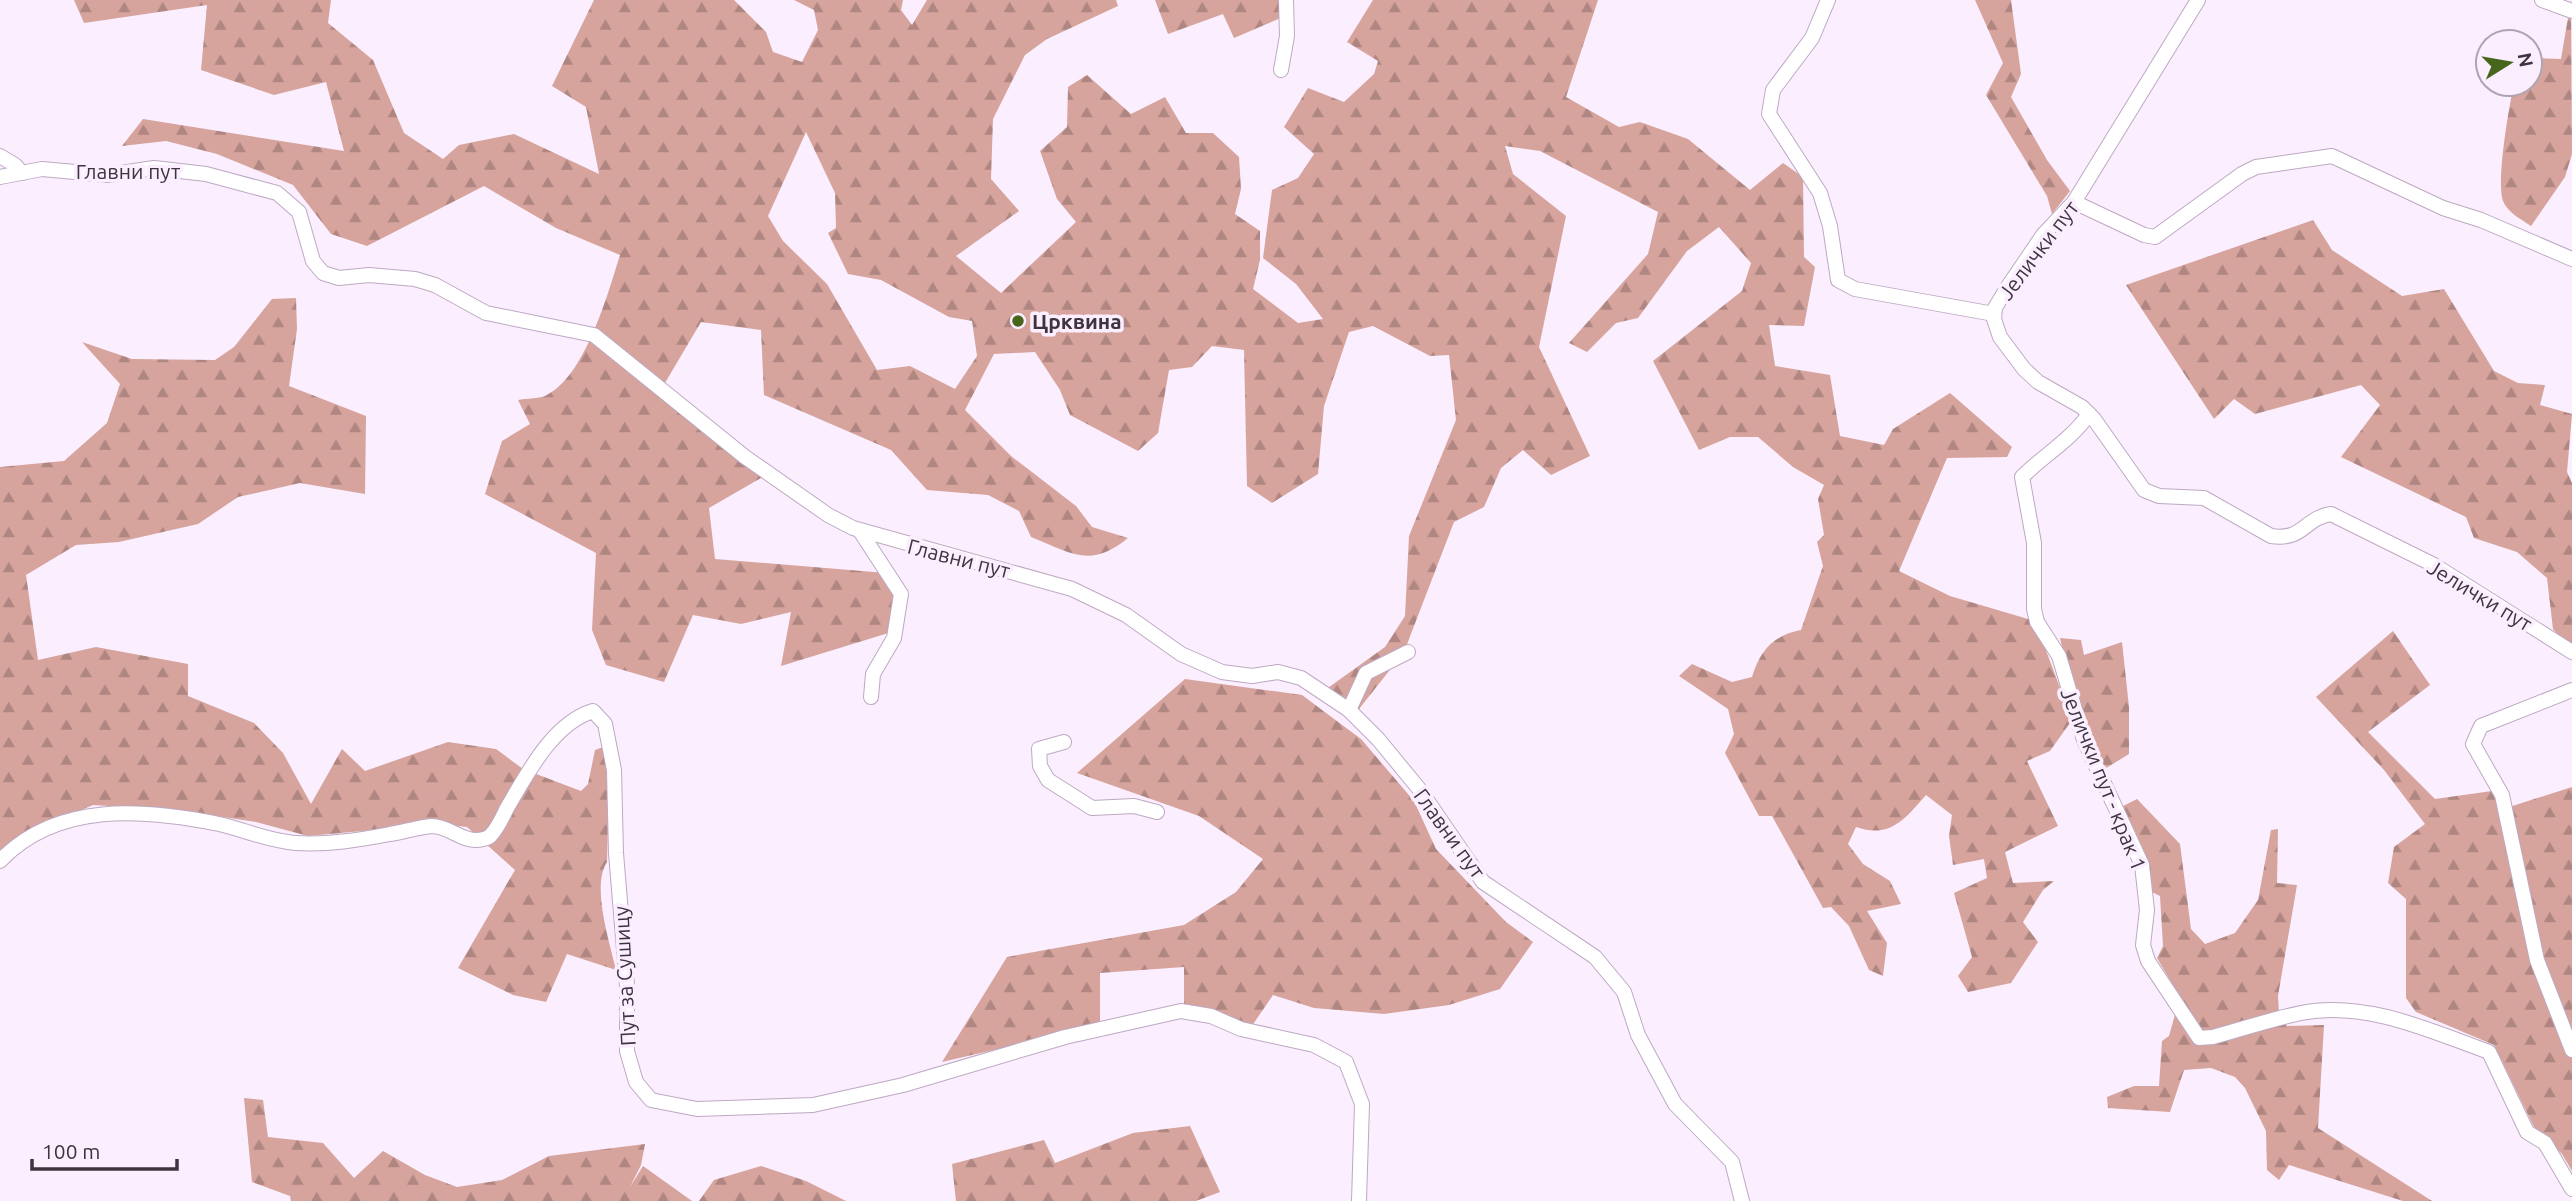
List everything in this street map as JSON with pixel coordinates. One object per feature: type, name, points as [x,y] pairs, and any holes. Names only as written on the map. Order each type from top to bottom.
[{"type":"street","points":[[1281,70],[1287,36],[1286,0]]},
{"type":"street","points":[[1828,0],[1812,38],[1773,90],[1769,114],[1820,193],[1830,226],[1838,280],[1855,289],[1994,314]]},
{"type":"street","name":"Јелички пут","points":[[2199,0],[2074,202],[2043,235],[2007,288],[1994,314],[2000,337],[2024,369],[2089,414],[2144,490],[2159,496],[2204,498],[2271,536],[2290,538],[2301,533],[2319,516],[2331,514],[2434,565],[2572,652]]},
{"type":"street","points":[[2542,0],[2572,11]]},
{"type":"street","name":"Главни пут","points":[[0,156],[15,165],[12,175],[42,169],[108,175],[154,169],[172,170],[230,179],[277,193],[299,212],[313,261],[323,273],[339,278],[369,275],[415,279],[435,285],[486,313],[594,335],[753,463],[828,515],[860,531],[1060,585],[1126,615],[1198,663],[1238,676],[1289,673],[1349,710],[1378,739],[1420,790],[1483,881],[1595,957],[1616,979],[1656,1071],[1688,1120],[1732,1162],[1742,1201]]},
{"type":"street","points":[[2074,202],[2144,235],[2155,237],[2242,174],[2256,167],[2332,156],[2443,208],[2481,220],[2572,259]]},
{"type":"street","name":"Јелички пут - крак 1","points":[[2089,414],[2078,430],[2044,454],[2022,477],[2034,543],[2034,609],[2037,622],[2059,656],[2084,740],[2142,865],[2147,910],[2143,945],[2148,961],[2199,1038],[2213,1037],[2304,1012],[2354,1012],[2398,1020],[2489,1052],[2526,1132],[2545,1143],[2572,1189]]},
{"type":"street","points":[[860,531],[901,594],[894,638],[873,674],[871,697]]},
{"type":"street","points":[[1349,710],[1366,673],[1408,652]]},
{"type":"street","points":[[2572,690],[2481,726],[2473,744],[2502,795],[2537,960],[2572,1051]]},
{"type":"street","name":"Пут за Сушицу","points":[[0,861],[43,828],[80,817],[110,813],[140,813],[217,824],[277,841],[296,843],[355,841],[432,826],[478,841],[491,836],[530,769],[557,735],[578,715],[593,711],[605,724],[614,769],[616,853],[628,986],[627,1051],[636,1082],[651,1100],[697,1109],[813,1105],[903,1085],[1065,1037],[1181,1011],[1212,1016],[1241,1028],[1314,1045],[1346,1062],[1362,1104],[1359,1201]]},
{"type":"street","points":[[1064,742],[1039,749],[1040,765],[1048,780],[1092,808],[1134,806],[1157,812]]},
{"type":"green space","points":[[74,0],[331,0],[328,23],[373,60],[404,133],[443,159],[459,145],[514,134],[599,174],[586,107],[552,86],[594,0],[734,0],[766,32],[773,52],[802,62],[818,30],[814,10],[794,0],[903,0],[901,10],[912,25],[927,0],[1116,0],[1118,6],[1047,39],[1025,55],[993,119],[991,179],[1019,211],[956,256],[1001,293],[1076,222],[1057,199],[1040,151],[1067,127],[1068,87],[1087,75],[1131,114],[1165,97],[1186,133],[1213,133],[1239,157],[1241,189],[1235,214],[1260,231],[1260,260],[1253,289],[1298,323],[1323,319],[1296,284],[1263,258],[1272,190],[1298,178],[1314,154],[1284,127],[1308,88],[1344,102],[1374,74],[1378,61],[1347,42],[1373,0],[1598,0],[1566,97],[1619,127],[1640,122],[1688,139],[1750,190],[1783,163],[1803,177],[1804,257],[1815,267],[1804,326],[1769,325],[1775,366],[1830,375],[1840,436],[1884,445],[1893,429],[1950,393],[2012,447],[2007,457],[1947,458],[1899,571],[1950,596],[2035,621],[2072,720],[2050,751],[2027,761],[2058,826],[2005,852],[2013,883],[2054,881],[2043,890],[2023,922],[2038,942],[2011,983],[1968,992],[1958,976],[1972,957],[1954,893],[1987,878],[1984,859],[1953,865],[1949,836],[1952,815],[1926,795],[1904,819],[1888,828],[1868,830],[1856,827],[1848,844],[1863,864],[1890,881],[1901,904],[1867,911],[1887,943],[1883,976],[1869,970],[1849,926],[1831,907],[1823,908],[1772,816],[1759,816],[1725,753],[1734,734],[1728,709],[1679,676],[1692,664],[1732,682],[1752,677],[1759,659],[1769,645],[1791,632],[1801,630],[1823,566],[1817,542],[1824,535],[1818,499],[1824,485],[1793,467],[1758,437],[1730,437],[1699,450],[1653,361],[1742,291],[1751,263],[1719,227],[1687,251],[1638,318],[1616,323],[1587,352],[1569,343],[1648,254],[1658,212],[1540,151],[1505,146],[1513,174],[1566,216],[1539,347],[1590,456],[1551,475],[1523,450],[1501,468],[1484,507],[1454,522],[1404,652],[1359,709],[1325,690],[1385,647],[1405,616],[1409,536],[1456,420],[1449,355],[1430,356],[1373,326],[1349,332],[1324,406],[1318,474],[1272,503],[1247,486],[1244,350],[1212,346],[1192,367],[1169,370],[1158,433],[1138,451],[1070,415],[1060,390],[1035,352],[994,354],[965,410],[1011,456],[1076,506],[1092,527],[1128,538],[1115,548],[1091,556],[1069,553],[1031,537],[1019,511],[988,495],[927,490],[891,450],[764,395],[761,330],[701,322],[662,388],[768,474],[709,508],[715,559],[886,573],[901,594],[895,631],[781,666],[791,612],[741,624],[693,615],[664,682],[606,665],[592,630],[596,553],[485,494],[502,441],[530,424],[518,400],[545,396],[572,372],[593,333],[620,255],[556,228],[484,186],[367,246],[331,234],[293,185],[217,154],[166,141],[122,146],[143,119],[344,151],[326,82],[274,95],[201,70],[207,5],[84,23]],"holes":[[[806,132],[835,193],[836,228],[828,233],[848,274],[881,280],[949,317],[972,321],[977,356],[955,389],[910,366],[877,370],[827,284],[783,241],[768,216]]]},
{"type":"green space","points":[[1155,0],[1281,0],[1283,17],[1234,38],[1223,14],[1168,34]]},
{"type":"green space","points":[[1975,0],[2011,0],[2021,74],[2011,97],[2047,160],[2070,191],[2052,214],[2047,196],[1986,95],[2003,63]]},
{"type":"green space","points":[[2571,0],[2572,154],[2565,177],[2531,226],[2505,205],[2501,191],[2509,109],[2511,98],[2544,98],[2544,58],[2561,59]]},
{"type":"green space","points":[[2313,220],[2332,250],[2402,296],[2444,289],[2494,371],[2518,383],[2545,385],[2540,405],[2572,414],[2567,472],[2572,483],[2572,650],[2553,629],[2547,578],[2517,552],[2474,538],[2466,517],[2341,457],[2380,405],[2361,385],[2255,414],[2234,399],[2214,419],[2126,285]]},
{"type":"green space","points":[[296,298],[297,329],[289,386],[366,416],[365,494],[300,483],[238,497],[198,524],[119,542],[76,545],[26,575],[38,660],[96,647],[188,664],[188,696],[254,723],[283,753],[311,804],[342,749],[365,771],[448,742],[496,749],[523,769],[581,791],[588,784],[595,750],[603,747],[609,783],[607,862],[603,872],[601,900],[616,970],[567,954],[546,1002],[513,995],[458,968],[515,870],[467,827],[439,824],[308,836],[256,822],[177,810],[93,805],[18,837],[0,851],[0,467],[64,461],[107,423],[120,384],[82,342],[132,359],[215,360],[234,347],[272,299]]},
{"type":"green space","points":[[2393,631],[2430,685],[2368,732],[2435,799],[2492,791],[2503,809],[2572,787],[2572,1171],[2562,1154],[2534,1127],[2494,1045],[2416,1012],[2406,998],[2406,899],[2388,883],[2394,847],[2425,824],[2384,770],[2316,697]]},
{"type":"green space","points":[[2060,638],[2081,640],[2084,655],[2122,642],[2129,707],[2129,754],[2103,770],[2070,682]]},
{"type":"green space","points":[[1185,679],[1302,695],[1361,739],[1414,801],[1436,849],[1506,922],[1533,942],[1500,989],[1449,1005],[1384,1014],[1314,1008],[1273,995],[1247,1033],[1184,1009],[1184,967],[1100,973],[1100,1025],[942,1062],[1007,957],[1184,925],[1236,892],[1263,859],[1199,816],[1077,773]]},
{"type":"green space","points":[[2137,799],[2180,844],[2191,929],[2205,944],[2235,933],[2258,900],[2271,830],[2278,829],[2277,883],[2297,885],[2278,996],[2279,1014],[2287,1026],[2324,1025],[2318,1128],[2432,1201],[2403,1201],[2289,1165],[2279,1180],[2267,1170],[2266,1131],[2245,1088],[2235,1077],[2211,1068],[2184,1070],[2170,1112],[2108,1108],[2107,1097],[2134,1086],[2159,1086],[2162,1041],[2169,1036],[2180,997],[2157,958],[2163,946],[2160,896],[2152,892],[2143,849],[2123,806]]},
{"type":"green space","points":[[244,1098],[263,1100],[268,1137],[323,1143],[354,1178],[383,1151],[425,1175],[457,1187],[502,1180],[549,1156],[645,1144],[641,1165],[630,1187],[643,1166],[692,1201],[291,1201],[290,1196],[252,1182]]},
{"type":"green space","points":[[1190,1126],[1220,1192],[1196,1201],[956,1201],[952,1164],[1044,1140],[1055,1163],[1133,1133]]},
{"type":"green space","points":[[761,1166],[806,1181],[846,1201],[699,1201],[714,1180]]},
{"type":"place","name":"Црквина","points":[[1018,321]]}]
